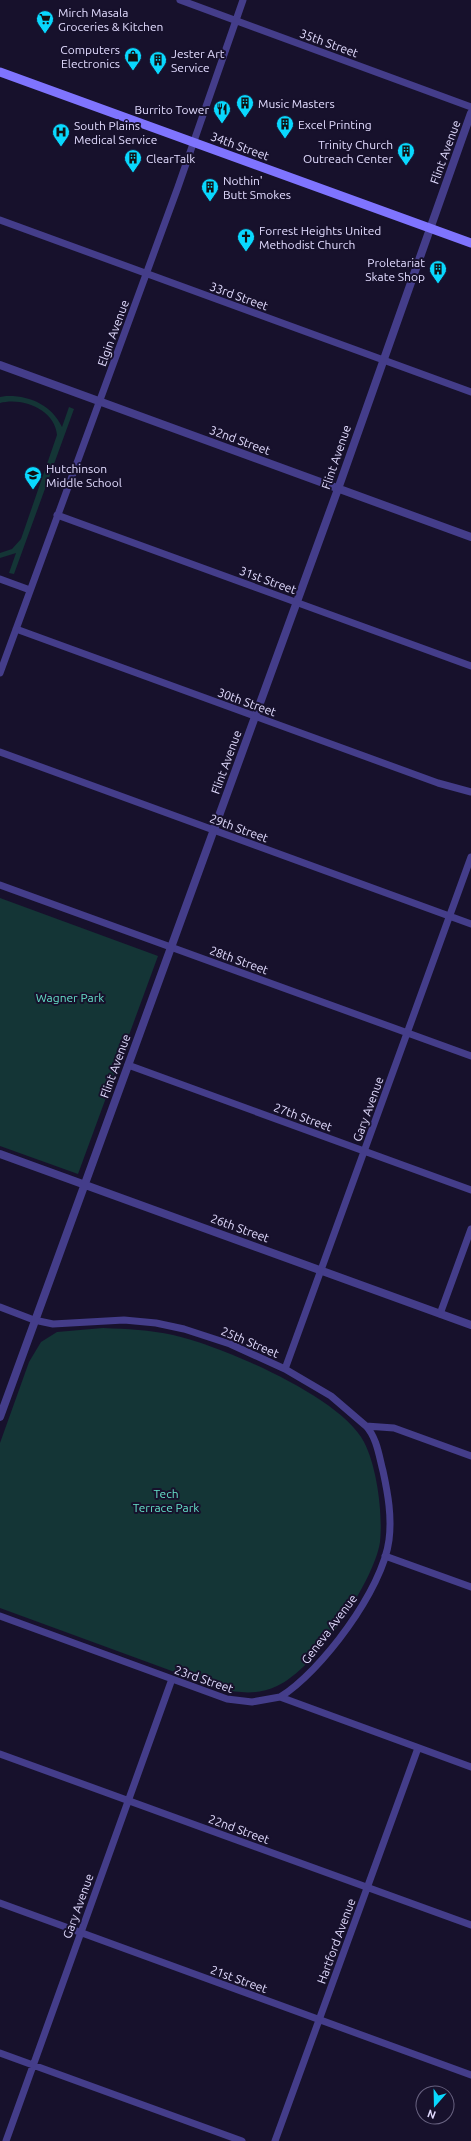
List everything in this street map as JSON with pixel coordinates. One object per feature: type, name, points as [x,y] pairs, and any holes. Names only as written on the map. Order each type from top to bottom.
[{"type":"main road","name":"34th Street","points":[[0,72],[471,243]]},
{"type":"street","name":"35th Street","points":[[180,0],[471,107]]},
{"type":"street","name":"Elgin Avenue","points":[[0,673],[194,142],[243,0]]},
{"type":"street","name":"Flint Avenue","points":[[0,1417],[34,1320],[338,488],[382,360],[471,113]]},
{"type":"street","name":"33rd Street","points":[[0,220],[471,392]]},
{"type":"street","name":"32nd Street","points":[[0,365],[471,537]]},
{"type":"street","name":"31st Street","points":[[57,515],[471,666]]},
{"type":"street","points":[[0,579],[30,590]]},
{"type":"street","name":"30th Street","points":[[16,629],[438,783],[471,792]]},
{"type":"street","name":"29th Street","points":[[0,752],[471,924]]},
{"type":"street","name":"Gary Avenue","points":[[285,1369],[471,857]]},
{"type":"street","name":"28th Street","points":[[0,885],[471,1056]]},
{"type":"street","name":"27th Street","points":[[128,1065],[471,1190]]},
{"type":"street","name":"26th Street","points":[[0,1154],[471,1325]]},
{"type":"street","points":[[440,1314],[471,1229]]},
{"type":"street","name":"25th Street","points":[[0,1308],[34,1320],[53,1324],[124,1320],[156,1323],[184,1328],[230,1344],[285,1369],[331,1396],[366,1426]]},
{"type":"street","points":[[366,1426],[394,1428],[471,1456]]},
{"type":"street","name":"Geneva Avenue","points":[[280,1697],[300,1683],[346,1629],[372,1588],[385,1556],[390,1526],[388,1494],[378,1448],[373,1435],[366,1426]]},
{"type":"street","points":[[385,1556],[471,1587]]},
{"type":"street","name":"23rd Street","points":[[0,1616],[172,1680],[238,1701],[252,1702],[280,1697]]},
{"type":"street","name":"Gary Avenue","points":[[6,2141],[172,1680]]},
{"type":"street","points":[[280,1697],[471,1767]]},
{"type":"street","name":"Hartford Avenue","points":[[275,2141],[418,1748]]},
{"type":"street","name":"22nd Street","points":[[0,1754],[471,1925]]},
{"type":"street","name":"21st Street","points":[[0,1903],[471,2075]]},
{"type":"street","points":[[0,2053],[242,2141]]},
{"type":"green space","points":[[0,397],[23,397],[39,403],[46,407],[58,419],[62,427],[69,407],[74,409],[14,574],[9,573],[16,553],[0,558],[0,553],[12,549],[21,539],[57,435],[55,426],[44,412],[36,407],[18,402],[0,403]]},
{"type":"green space","name":"Wagner Park","points":[[0,898],[158,956],[78,1174],[0,1146]]},
{"type":"green space","name":"Tech Terrace Park","points":[[103,1328],[130,1329],[173,1335],[220,1350],[249,1362],[306,1391],[331,1408],[351,1425],[364,1442],[369,1452],[376,1477],[381,1518],[380,1542],[375,1559],[367,1579],[355,1601],[324,1644],[292,1677],[277,1686],[256,1692],[221,1689],[0,1608],[0,1443],[29,1362],[41,1342],[57,1332]]},
{"type":"place","name":"Mirch Masala Groceries & Kitchen","points":[[45,34]]},
{"type":"place","name":"Computers Electronics","points":[[133,71]]},
{"type":"place","name":"Jester Art Service","points":[[158,75]]},
{"type":"place","name":"Music Masters","points":[[245,118]]},
{"type":"place","name":"Burrito Tower","points":[[222,124]]},
{"type":"place","name":"Excel Printing","points":[[285,139]]},
{"type":"place","name":"South Plains Medical Service","points":[[61,147]]},
{"type":"place","name":"Trinity Church Outreach Center","points":[[406,166]]},
{"type":"place","name":"ClearTalk","points":[[133,173]]},
{"type":"place","name":"Nothin' Butt Smokes","points":[[210,202]]},
{"type":"place","name":"Forrest Heights United Methodist Church","points":[[246,252]]},
{"type":"place","name":"Proletariat Skate Shop","points":[[438,284]]},
{"type":"place","name":"Hutchinson Middle School","points":[[33,490]]}]
